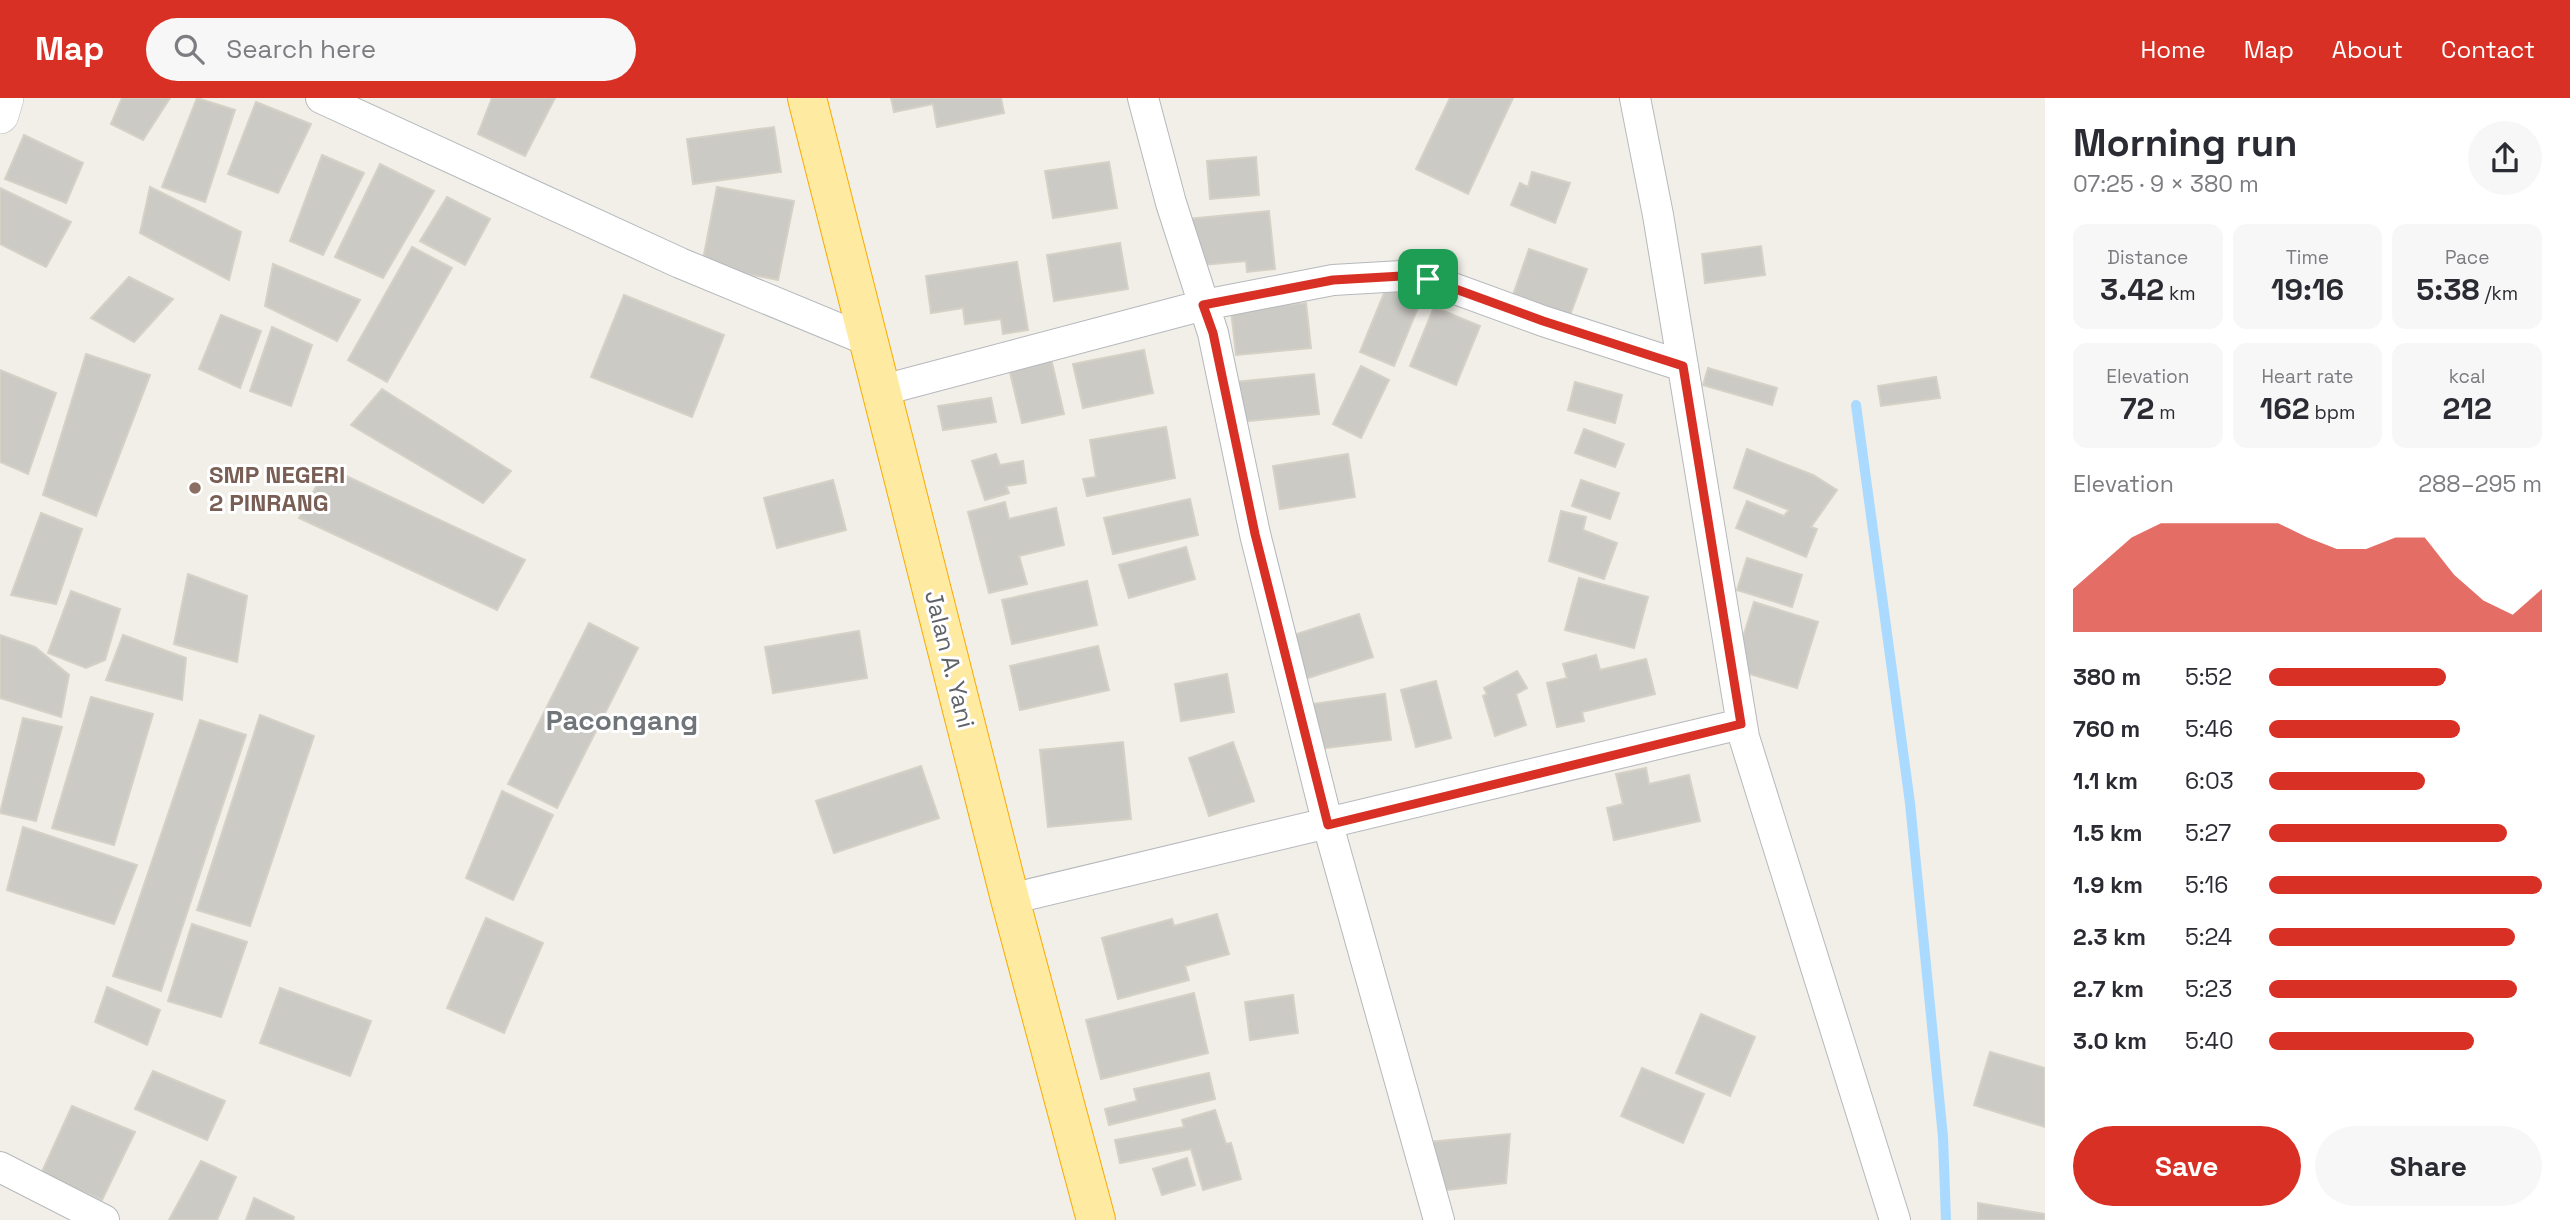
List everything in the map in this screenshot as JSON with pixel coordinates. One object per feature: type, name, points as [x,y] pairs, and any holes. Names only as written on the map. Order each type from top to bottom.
[{"type":"highway","name":"Jalan A. Yani","points":[[807,98],[1010,899],[1096,1220]]},
{"type":"street","points":[[0,115],[5,98]]},
{"type":"street","points":[[321,98],[680,263],[869,341]]},
{"type":"street","points":[[1143,98],[1171,203],[1213,333],[1255,534],[1328,825],[1439,1220]]},
{"type":"street","points":[[1635,98],[1748,757],[1877,1153],[1895,1220]]},
{"type":"street","points":[[883,390],[1203,305],[1333,280],[1420,276],[1543,321],[1683,366]]},
{"type":"street","points":[[1010,899],[1741,724]]},
{"type":"street","points":[[0,1167],[104,1220]]},
{"type":"building","points":[[122,98],[170,98],[143,140],[111,124]]},
{"type":"building","points":[[197,98],[235,110],[205,202],[162,187]]},
{"type":"building","points":[[492,98],[555,98],[525,156],[478,134]]},
{"type":"building","points":[[891,98],[1001,98],[1004,113],[937,127],[933,104],[894,112]]},
{"type":"building","points":[[1450,98],[1513,98],[1468,194],[1416,169]]},
{"type":"building","points":[[256,102],[311,124],[278,193],[228,174]]},
{"type":"building","points":[[774,127],[781,172],[693,184],[687,139]]},
{"type":"building","points":[[24,135],[83,163],[66,203],[5,179]]},
{"type":"building","points":[[322,155],[364,173],[323,255],[290,241]]},
{"type":"building","points":[[1256,157],[1259,195],[1210,199],[1207,161]]},
{"type":"building","points":[[1109,162],[1117,208],[1053,218],[1045,171]]},
{"type":"building","points":[[380,164],[434,191],[383,278],[335,257]]},
{"type":"building","points":[[1532,172],[1570,183],[1555,223],[1511,205],[1520,183],[1528,187]]},
{"type":"building","points":[[150,187],[241,232],[229,280],[140,233]]},
{"type":"building","points":[[717,187],[794,201],[778,280],[702,265]]},
{"type":"building","points":[[0,188],[71,222],[46,267],[0,244]]},
{"type":"building","points":[[447,197],[490,219],[465,265],[420,241]]},
{"type":"building","points":[[1269,211],[1275,269],[1247,272],[1246,261],[1192,266],[1188,219]]},
{"type":"building","points":[[1120,243],[1128,289],[1054,301],[1047,255]]},
{"type":"building","points":[[1761,246],[1765,275],[1705,283],[1702,254]]},
{"type":"building","points":[[412,247],[452,268],[387,382],[348,360]]},
{"type":"building","points":[[1529,249],[1587,269],[1569,318],[1512,298]]},
{"type":"building","points":[[1017,262],[1028,330],[1003,334],[1001,319],[965,324],[963,308],[931,313],[926,276]]},
{"type":"building","points":[[273,264],[360,300],[337,341],[265,306]]},
{"type":"building","points":[[129,277],[173,299],[134,342],[91,318]]},
{"type":"building","points":[[1387,286],[1421,300],[1394,366],[1360,352]]},
{"type":"building","points":[[624,295],[724,335],[692,417],[591,377]]},
{"type":"building","points":[[1306,303],[1311,348],[1236,355],[1231,310]]},
{"type":"building","points":[[1434,307],[1480,326],[1456,385],[1410,366]]},
{"type":"building","points":[[221,315],[261,331],[240,388],[199,369]]},
{"type":"building","points":[[272,327],[312,345],[291,406],[250,391]]},
{"type":"building","points":[[1144,350],[1153,393],[1083,408],[1073,364]]},
{"type":"building","points":[[86,354],[150,375],[96,516],[43,495]]},
{"type":"building","points":[[1050,354],[1064,414],[1022,423],[1008,364]]},
{"type":"building","points":[[1361,366],[1389,380],[1361,438],[1333,424]]},
{"type":"building","points":[[1708,368],[1777,388],[1772,405],[1703,385]]},
{"type":"building","points":[[0,370],[56,393],[28,474],[0,462]]},
{"type":"building","points":[[1314,374],[1319,414],[1240,422],[1236,382]]},
{"type":"building","points":[[1936,377],[1940,398],[1881,406],[1878,386]]},
{"type":"building","points":[[1575,382],[1622,395],[1615,423],[1568,410]]},
{"type":"building","points":[[382,389],[511,471],[483,503],[351,425]]},
{"type":"building","points":[[991,398],[996,422],[943,430],[938,406]]},
{"type":"building","points":[[1166,427],[1175,478],[1087,496],[1083,479],[1096,477],[1090,440]]},
{"type":"building","points":[[1584,429],[1624,444],[1615,467],[1575,453]]},
{"type":"building","points":[[1747,449],[1813,475],[1837,490],[1811,527],[1817,529],[1806,557],[1736,528],[1747,501],[1784,516],[1789,510],[1734,488]]},
{"type":"building","points":[[996,454],[1000,465],[1023,461],[1026,483],[1006,486],[1009,493],[985,500],[972,461]]},
{"type":"building","points":[[1348,454],[1355,497],[1280,509],[1273,466]]},
{"type":"building","points":[[327,467],[525,560],[497,610],[299,518]]},
{"type":"building","points":[[833,480],[846,530],[777,548],[764,498]]},
{"type":"building","points":[[1581,480],[1619,493],[1610,519],[1572,506]]},
{"type":"building","points":[[1190,499],[1198,535],[1113,554],[1104,518]]},
{"type":"building","points":[[1005,502],[1009,519],[1056,508],[1064,545],[1019,556],[1027,584],[989,593],[968,512]]},
{"type":"building","points":[[1561,511],[1586,517],[1583,530],[1617,543],[1604,579],[1549,561]]},
{"type":"building","points":[[41,513],[82,529],[56,604],[11,595]]},
{"type":"building","points":[[1186,547],[1195,579],[1129,598],[1119,565]]},
{"type":"building","points":[[1747,558],[1802,575],[1792,607],[1737,590]]},
{"type":"building","points":[[188,574],[247,596],[237,662],[174,644]]},
{"type":"building","points":[[1579,578],[1648,597],[1634,648],[1565,630]]},
{"type":"building","points":[[1087,581],[1097,625],[1012,644],[1002,600]]},
{"type":"building","points":[[71,591],[120,609],[105,660],[86,668],[48,653]]},
{"type":"building","points":[[1754,602],[1818,622],[1797,688],[1733,669]]},
{"type":"building","points":[[1359,614],[1373,657],[1302,680],[1288,637]]},
{"type":"building","points":[[589,623],[638,648],[557,808],[508,784]]},
{"type":"building","points":[[859,631],[867,678],[773,693],[765,647]]},
{"type":"building","points":[[0,635],[35,647],[69,675],[61,717],[0,698]]},
{"type":"building","points":[[123,635],[186,658],[182,700],[106,680]]},
{"type":"building","points":[[1098,646],[1109,690],[1020,710],[1010,666]]},
{"type":"building","points":[[1596,655],[1600,670],[1646,659],[1655,694],[1582,712],[1584,721],[1557,727],[1547,683],[1567,678],[1563,664]]},
{"type":"building","points":[[1517,671],[1527,688],[1516,694],[1526,725],[1495,736],[1483,696],[1487,694],[1484,688]]},
{"type":"building","points":[[1227,674],[1234,712],[1181,721],[1175,684]]},
{"type":"building","points":[[1436,681],[1451,738],[1416,747],[1401,690]]},
{"type":"building","points":[[1385,694],[1391,740],[1311,750],[1305,705]]},
{"type":"building","points":[[91,697],[153,714],[114,845],[52,828]]},
{"type":"building","points":[[260,715],[314,736],[250,926],[197,910]]},
{"type":"building","points":[[23,718],[62,727],[36,821],[0,813]]},
{"type":"building","points":[[200,720],[246,735],[161,991],[113,976]]},
{"type":"building","points":[[1123,742],[1131,819],[1048,827],[1040,750]]},
{"type":"building","points":[[1233,742],[1254,801],[1209,816],[1189,758]]},
{"type":"building","points":[[921,766],[939,818],[834,853],[816,801]]},
{"type":"building","points":[[1646,768],[1649,784],[1689,775],[1700,821],[1614,840],[1607,808],[1623,804],[1616,774]]},
{"type":"building","points":[[502,791],[553,815],[513,900],[466,878]]},
{"type":"building","points":[[23,827],[137,865],[114,924],[7,890]]},
{"type":"building","points":[[1217,914],[1229,954],[1185,966],[1189,980],[1118,999],[1102,938],[1172,919],[1174,926]]},
{"type":"building","points":[[486,918],[543,943],[504,1033],[447,1008]]},
{"type":"building","points":[[192,924],[247,942],[221,1017],[168,1001]]},
{"type":"building","points":[[107,987],[160,1010],[147,1045],[95,1022]]},
{"type":"building","points":[[280,988],[371,1021],[350,1076],[260,1043]]},
{"type":"building","points":[[1194,993],[1208,1053],[1101,1079],[1086,1020]]},
{"type":"building","points":[[1293,995],[1298,1033],[1250,1040],[1245,1002]]},
{"type":"building","points":[[1701,1014],[1755,1037],[1730,1096],[1676,1073]]},
{"type":"building","points":[[1990,1052],[2045,1068],[2045,1127],[1974,1105]]},
{"type":"building","points":[[1642,1068],[1704,1094],[1683,1143],[1621,1116]]},
{"type":"building","points":[[153,1071],[225,1101],[207,1140],[135,1109]]},
{"type":"building","points":[[1209,1073],[1215,1099],[1109,1125],[1105,1109],[1137,1101],[1134,1089]]},
{"type":"building","points":[[72,1106],[135,1132],[102,1200],[41,1174]]},
{"type":"building","points":[[1215,1110],[1226,1144],[1231,1143],[1241,1179],[1203,1190],[1191,1149],[1120,1163],[1115,1140],[1184,1127],[1182,1120]]},
{"type":"building","points":[[1510,1134],[1506,1183],[1439,1191],[1429,1142]]},
{"type":"building","points":[[1187,1158],[1195,1185],[1162,1195],[1153,1169]]},
{"type":"building","points":[[201,1161],[236,1177],[217,1220],[169,1220]]},
{"type":"building","points":[[254,1198],[294,1217],[293,1220],[246,1220]]},
{"type":"building","points":[[1978,1203],[2045,1214],[2045,1220],[1978,1220]]},
{"type":"waterway","points":[[1856,405],[1910,803],[1943,1137],[1946,1220]]},
{"type":"place","name":"SMP NEGERI 2 PINRANG","points":[[195,488]]},
{"type":"district","name":"Pacongang","points":[[622,720]]},
{"type":"route","points":[[1402,276],[1428,279],[1543,321],[1683,366],[1741,724],[1328,825],[1255,534],[1213,333],[1203,305],[1333,280],[1402,276]]}]
